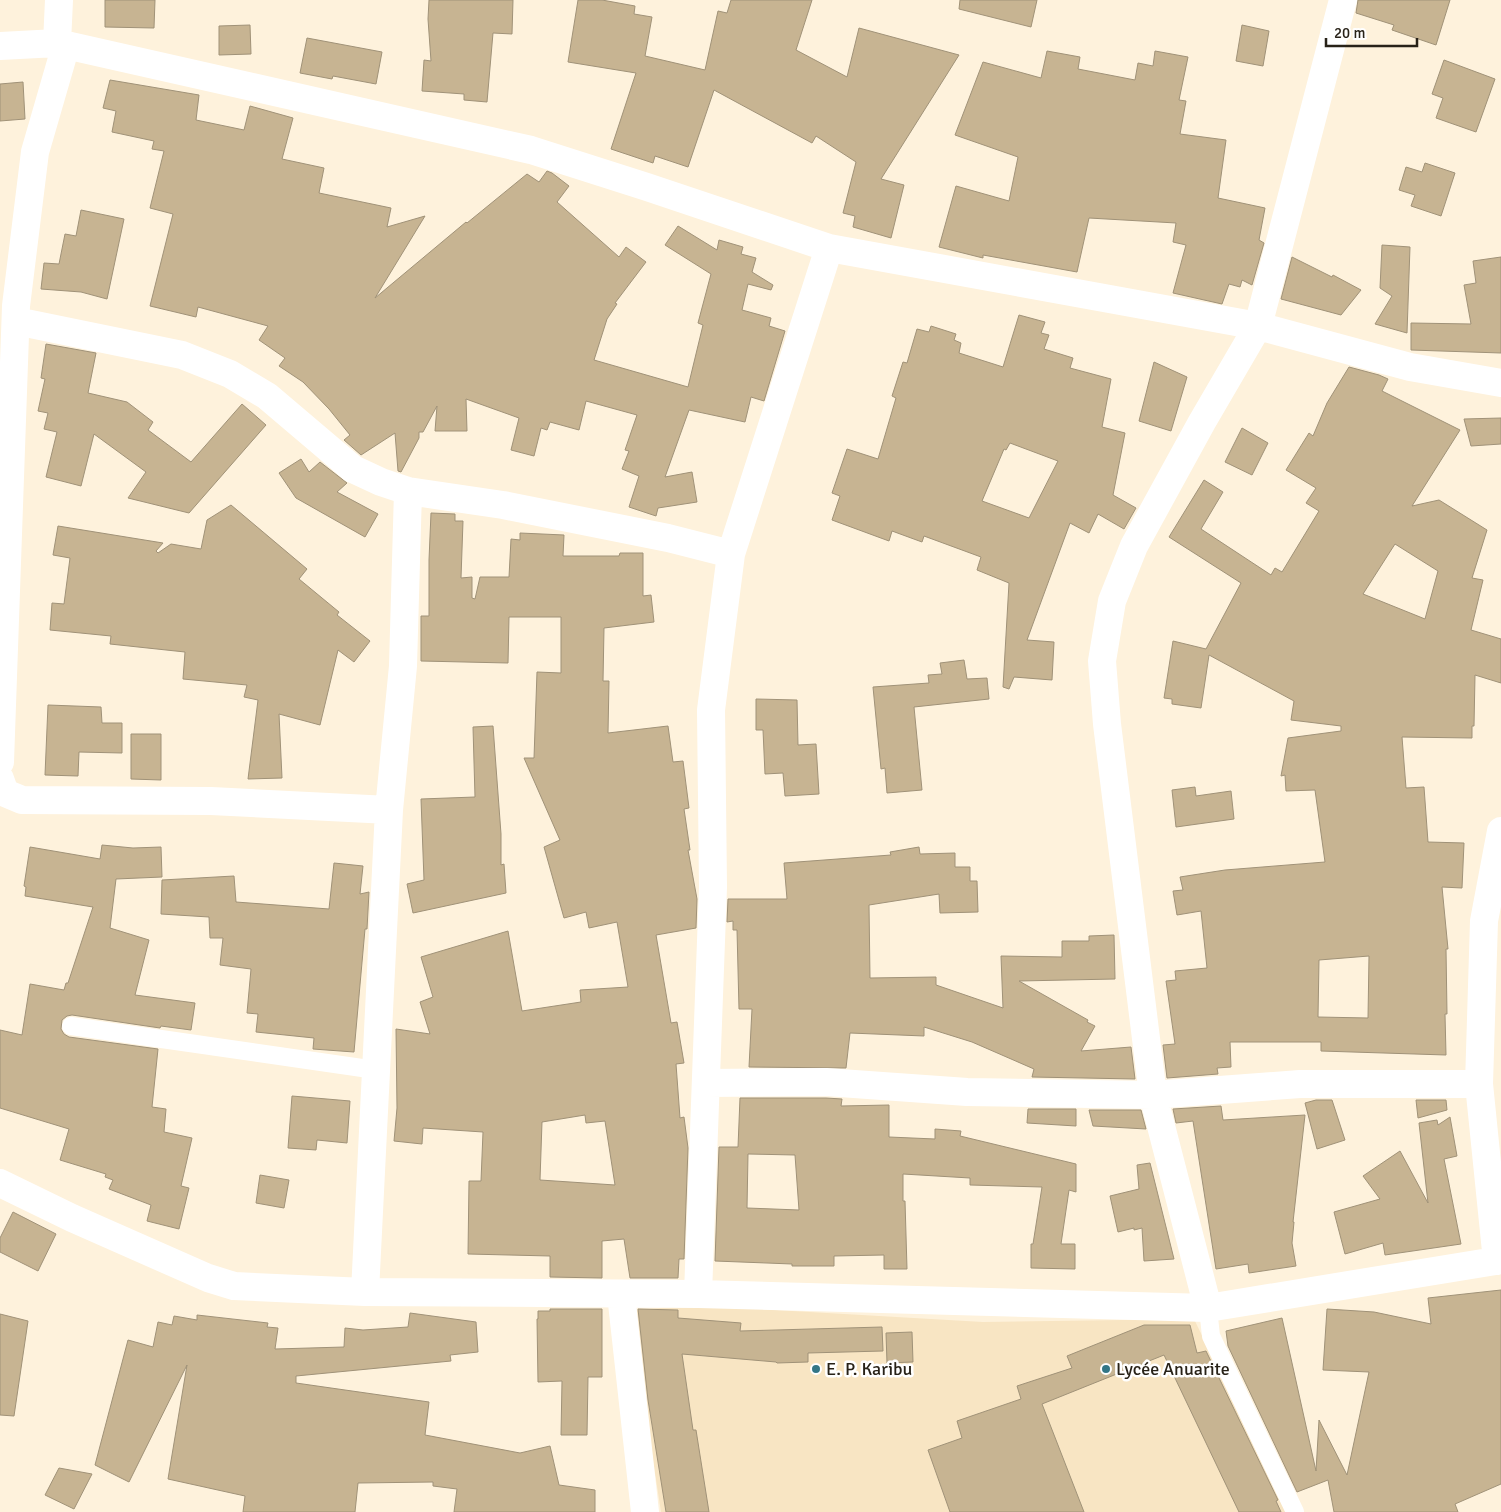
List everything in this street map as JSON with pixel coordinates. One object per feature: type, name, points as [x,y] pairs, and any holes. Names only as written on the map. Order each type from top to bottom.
[{"type":"street","points":[[0,762],[5,465],[16,306],[35,152],[62,44],[59,0]]},
{"type":"street","points":[[1208,1308],[1153,1095],[1108,734],[1102,661],[1112,601],[1134,546],[1202,422],[1258,326],[1344,0]]},
{"type":"street","points":[[0,46],[62,44],[531,150],[829,248],[1258,326],[1410,367],[1501,383]]},
{"type":"street","points":[[698,1294],[713,887],[711,710],[731,554],[829,248]]},
{"type":"street","points":[[16,321],[182,355],[230,374],[267,396],[353,469],[381,482],[408,490],[503,505],[668,538],[731,554]]},
{"type":"street","points":[[365,1292],[389,810],[403,666],[408,490]]},
{"type":"street","points":[[0,779],[5,793],[22,800],[211,800],[389,810]]},
{"type":"street","points":[[0,1183],[72,1218],[208,1278],[234,1286],[365,1292],[698,1294],[1208,1308],[1499,1261],[1479,1084],[1484,921],[1501,831]]},
{"type":"street","points":[[706,1084],[826,1082],[967,1092],[1153,1095],[1300,1084],[1479,1084]]},
{"type":"street","points":[[621,1294],[645,1512]]},
{"type":"lane","points":[[72,1026],[376,1070]]},
{"type":"lane","points":[[1208,1308],[1212,1336],[1295,1512]]},
{"type":"shaded area","name":"E. P. Karibu","points":[[689,1305],[983,1322],[1194,1319],[1288,1512],[661,1512],[630,1311]]},
{"type":"building","points":[[105,0],[155,0],[154,28],[105,27]]},
{"type":"building","points":[[429,0],[513,0],[512,34],[493,33],[487,102],[464,100],[464,94],[422,91],[424,60],[431,61],[428,19]]},
{"type":"building","points":[[578,0],[602,0],[635,6],[634,14],[652,17],[645,56],[705,70],[718,11],[727,13],[731,0],[812,0],[796,50],[847,77],[859,28],[959,55],[881,179],[904,185],[891,238],[853,227],[855,216],[843,213],[856,162],[816,136],[812,143],[714,90],[688,167],[655,156],[653,163],[611,149],[636,73],[568,62]]},
{"type":"building","points":[[960,0],[1037,0],[1031,27],[959,9]]},
{"type":"building","points":[[1358,0],[1450,0],[1436,45],[1392,30],[1394,25],[1356,13]]},
{"type":"building","points":[[250,25],[251,54],[219,55],[219,26]]},
{"type":"building","points":[[1242,25],[1269,31],[1263,66],[1236,61]]},
{"type":"building","points":[[307,38],[382,52],[376,84],[333,76],[332,79],[300,73]]},
{"type":"building","points":[[1047,51],[1080,57],[1078,69],[1135,80],[1138,63],[1153,66],[1155,51],[1188,57],[1179,100],[1186,101],[1180,134],[1226,140],[1218,198],[1265,208],[1259,240],[1264,243],[1252,285],[1242,280],[1240,287],[1229,284],[1222,304],[1173,293],[1186,245],[1173,242],[1176,223],[1089,218],[1077,272],[983,255],[983,258],[939,247],[956,186],[1009,201],[1018,157],[955,135],[983,62],[1041,78]]},
{"type":"building","points":[[1444,60],[1495,79],[1476,132],[1436,118],[1443,98],[1432,94]]},
{"type":"building","points":[[110,80],[199,95],[196,120],[244,130],[250,106],[293,118],[282,159],[324,168],[319,193],[391,208],[387,227],[425,216],[375,298],[527,174],[539,182],[547,171],[552,173],[569,186],[557,202],[619,257],[626,247],[646,262],[615,303],[617,304],[607,319],[594,360],[688,387],[703,325],[698,323],[711,274],[665,245],[678,226],[717,250],[719,240],[743,247],[741,254],[756,258],[752,272],[773,285],[771,290],[748,284],[742,310],[771,318],[769,326],[785,331],[764,401],[751,397],[745,422],[689,410],[665,477],[692,472],[697,502],[658,508],[656,516],[629,507],[639,476],[622,469],[629,451],[625,450],[637,415],[586,401],[579,430],[550,422],[547,430],[541,428],[534,456],[511,450],[519,418],[466,399],[467,431],[435,431],[437,406],[423,432],[419,432],[419,438],[401,472],[398,471],[395,433],[361,455],[344,440],[350,435],[329,409],[303,382],[279,366],[285,358],[259,340],[268,326],[198,307],[196,317],[150,306],[173,214],[150,208],[164,151],[152,149],[154,141],[112,132],[116,111],[103,108]]},
{"type":"building","points":[[23,82],[25,119],[0,121],[0,84]]},
{"type":"building","points":[[1425,163],[1455,173],[1441,216],[1411,206],[1415,195],[1399,190],[1406,167],[1422,172]]},
{"type":"building","points":[[81,210],[124,219],[107,299],[81,292],[41,289],[44,263],[59,264],[65,234],[76,236]]},
{"type":"building","points":[[1382,245],[1410,247],[1407,333],[1375,324],[1392,296],[1380,288]]},
{"type":"building","points":[[1292,257],[1361,290],[1341,315],[1281,299]]},
{"type":"building","points":[[1501,257],[1501,353],[1411,350],[1411,323],[1471,324],[1464,285],[1476,283],[1473,261]]},
{"type":"building","points":[[1019,315],[1045,322],[1041,333],[1049,335],[1044,349],[1073,358],[1070,368],[1111,379],[1102,427],[1125,433],[1113,495],[1136,508],[1124,529],[1098,514],[1089,533],[1070,523],[1027,640],[1054,642],[1052,680],[1014,677],[1009,689],[1003,687],[1009,583],[977,570],[981,557],[924,536],[922,542],[892,531],[889,541],[832,520],[840,496],[832,493],[847,449],[878,459],[896,398],[892,396],[903,362],[907,363],[917,329],[929,332],[931,326],[956,334],[954,340],[961,343],[959,353],[1003,367]],"holes":[[[1010,443],[1058,461],[1029,518],[982,501],[1004,449],[1006,450]]]},
{"type":"building","points":[[46,344],[96,353],[88,393],[127,402],[153,422],[148,430],[191,462],[242,404],[266,425],[189,513],[128,498],[146,472],[94,434],[81,486],[46,477],[57,432],[44,429],[48,413],[38,411],[45,379],[41,378]]},
{"type":"building","points":[[1154,362],[1187,377],[1171,431],[1139,421]]},
{"type":"building","points":[[1349,367],[1388,379],[1382,391],[1460,430],[1412,506],[1439,500],[1487,530],[1472,578],[1483,580],[1471,630],[1501,639],[1501,683],[1475,675],[1472,738],[1402,737],[1406,788],[1424,787],[1428,842],[1464,843],[1462,888],[1442,887],[1448,949],[1446,949],[1446,1055],[1321,1051],[1321,1042],[1230,1042],[1231,1067],[1217,1068],[1218,1074],[1167,1078],[1163,1045],[1175,1044],[1166,981],[1176,980],[1175,971],[1207,968],[1201,911],[1177,915],[1173,891],[1183,890],[1180,877],[1225,870],[1325,862],[1315,790],[1286,791],[1285,775],[1281,776],[1288,738],[1341,731],[1341,726],[1291,720],[1294,701],[1209,655],[1201,708],[1172,704],[1172,699],[1164,698],[1173,641],[1206,649],[1241,583],[1169,537],[1204,480],[1223,492],[1201,529],[1271,575],[1275,568],[1282,572],[1319,511],[1306,503],[1316,488],[1286,470],[1309,433],[1313,436],[1327,403]],"holes":[[[1395,544],[1438,571],[1425,619],[1363,594]],[[1369,956],[1368,1018],[1318,1017],[1319,960]]]},
{"type":"building","points":[[1501,418],[1501,444],[1471,446],[1464,419]]},
{"type":"building","points":[[1242,428],[1268,443],[1252,475],[1225,462]]},
{"type":"building","points":[[301,459],[309,472],[320,462],[347,483],[337,492],[378,514],[365,537],[296,498],[279,473]]},
{"type":"building","points":[[231,505],[307,569],[299,579],[339,612],[337,615],[370,641],[354,662],[338,650],[320,725],[279,714],[282,778],[248,779],[258,700],[244,697],[247,685],[183,679],[185,652],[110,644],[111,636],[50,630],[52,603],[64,604],[70,558],[53,555],[58,526],[163,543],[156,551],[158,553],[171,544],[201,549],[207,520]]},
{"type":"building","points":[[431,513],[455,514],[455,521],[463,521],[461,578],[472,577],[472,598],[475,599],[480,577],[509,577],[511,539],[520,540],[520,533],[564,535],[563,556],[619,556],[620,553],[643,553],[643,596],[651,595],[654,622],[604,628],[603,681],[609,681],[608,733],[668,726],[673,762],[683,761],[689,808],[684,809],[690,850],[688,850],[697,899],[696,928],[656,935],[671,1023],[677,1022],[684,1063],[676,1064],[680,1118],[684,1117],[688,1148],[684,1259],[679,1259],[678,1278],[630,1278],[624,1239],[602,1241],[602,1278],[550,1277],[550,1256],[468,1254],[469,1181],[481,1181],[483,1132],[423,1128],[422,1144],[394,1141],[397,1108],[396,1029],[430,1034],[420,1002],[433,997],[421,957],[508,931],[522,1011],[581,1002],[580,990],[628,987],[617,922],[589,928],[586,912],[564,918],[544,847],[560,840],[524,758],[534,758],[537,672],[561,673],[561,617],[509,617],[508,663],[421,661],[421,616],[429,616]],"holes":[[[585,1115],[586,1123],[605,1121],[615,1185],[540,1180],[542,1122]]]},
{"type":"building","points":[[964,660],[967,679],[987,678],[989,699],[914,707],[922,790],[887,793],[885,768],[881,769],[873,687],[929,683],[928,675],[942,674],[940,663]]},
{"type":"building","points":[[756,699],[797,700],[798,745],[816,744],[819,794],[785,796],[783,773],[765,774],[763,730],[756,730]]},
{"type":"building","points":[[48,705],[101,707],[102,723],[122,723],[122,753],[79,752],[78,776],[45,775]]},
{"type":"building","points":[[493,726],[501,834],[501,865],[504,864],[506,893],[413,913],[407,884],[424,880],[421,799],[475,797],[473,727]]},
{"type":"building","points":[[131,734],[161,734],[161,780],[131,779]]},
{"type":"building","points":[[1195,787],[1196,796],[1231,791],[1234,819],[1176,827],[1172,790]]},
{"type":"building","points":[[102,845],[133,848],[161,847],[162,877],[116,879],[110,928],[149,940],[135,995],[195,1003],[191,1030],[161,1026],[160,1028],[72,1015],[62,1020],[61,1029],[69,1037],[158,1049],[152,1107],[166,1109],[164,1132],[192,1138],[181,1186],[189,1188],[179,1229],[147,1221],[151,1205],[109,1189],[113,1180],[105,1177],[106,1174],[60,1160],[69,1129],[0,1108],[0,1030],[22,1035],[30,984],[64,990],[93,907],[25,896],[26,887],[24,886],[30,847],[100,859]]},
{"type":"building","points":[[919,847],[920,854],[955,853],[955,867],[970,867],[970,881],[977,881],[978,912],[940,913],[939,894],[869,905],[870,978],[936,977],[936,985],[1003,1008],[1001,956],[1062,957],[1062,941],[1089,941],[1089,936],[1114,935],[1115,979],[1019,981],[1088,1020],[1087,1022],[1095,1026],[1081,1051],[1131,1047],[1135,1079],[1032,1077],[1034,1069],[972,1042],[924,1027],[924,1036],[850,1033],[846,1068],[749,1067],[752,1009],[739,1009],[737,930],[733,930],[733,921],[727,922],[728,899],[787,899],[784,863],[891,855],[890,852]]},
{"type":"building","points":[[334,863],[363,866],[360,894],[369,892],[354,1052],[313,1049],[314,1038],[256,1032],[258,1014],[247,1013],[251,969],[220,965],[223,938],[210,938],[209,917],[161,914],[162,880],[234,876],[236,902],[329,909]]},
{"type":"building","points":[[292,1096],[350,1101],[347,1143],[317,1140],[316,1150],[288,1148]]},
{"type":"building","points":[[740,1098],[826,1098],[842,1099],[841,1106],[889,1105],[889,1137],[935,1139],[935,1129],[961,1131],[960,1136],[1076,1164],[1076,1192],[1069,1190],[1061,1244],[1075,1244],[1075,1269],[1031,1268],[1031,1244],[1033,1244],[1042,1187],[970,1185],[970,1178],[903,1174],[907,1269],[884,1269],[884,1255],[834,1256],[834,1266],[792,1266],[792,1264],[715,1261],[719,1147],[738,1147]],"holes":[[[748,1154],[795,1155],[799,1210],[747,1208]]]},
{"type":"building","points":[[1316,1100],[1332,1100],[1345,1140],[1317,1149],[1305,1103]]},
{"type":"building","points":[[1416,1100],[1446,1100],[1447,1110],[1418,1118]]},
{"type":"building","points":[[1221,1106],[1223,1120],[1305,1115],[1293,1222],[1292,1243],[1296,1266],[1249,1273],[1248,1264],[1216,1269],[1193,1121],[1176,1123],[1173,1109]]},
{"type":"building","points":[[1028,1109],[1076,1109],[1076,1126],[1027,1123]]},
{"type":"building","points":[[1089,1110],[1141,1110],[1146,1129],[1093,1126]]},
{"type":"building","points":[[1450,1117],[1457,1156],[1444,1159],[1461,1244],[1385,1255],[1383,1243],[1345,1254],[1334,1212],[1380,1199],[1363,1176],[1400,1151],[1428,1203],[1419,1123],[1437,1120],[1438,1125]]},
{"type":"building","points":[[1150,1163],[1174,1259],[1144,1261],[1142,1228],[1118,1232],[1110,1196],[1139,1189],[1137,1165]]},
{"type":"building","points":[[260,1175],[289,1180],[284,1208],[256,1203]]},
{"type":"building","points":[[13,1212],[56,1234],[38,1271],[0,1252],[0,1238]]},
{"type":"building","points":[[1501,1290],[1501,1484],[1455,1504],[1458,1512],[1334,1512],[1328,1480],[1297,1492],[1228,1346],[1226,1331],[1282,1318],[1316,1471],[1319,1420],[1347,1475],[1369,1372],[1323,1370],[1327,1309],[1374,1312],[1431,1324],[1428,1298]]},
{"type":"building","points":[[550,1309],[602,1309],[602,1377],[588,1377],[587,1435],[561,1435],[562,1381],[538,1382],[538,1311],[550,1311]]},
{"type":"building","points":[[638,1309],[678,1310],[678,1318],[741,1323],[740,1331],[882,1327],[883,1351],[808,1353],[808,1362],[777,1363],[682,1354],[693,1430],[696,1430],[709,1512],[666,1512],[648,1400]]},
{"type":"building","points":[[410,1313],[476,1322],[478,1352],[450,1355],[451,1361],[296,1376],[296,1383],[429,1402],[425,1435],[520,1453],[550,1446],[559,1485],[595,1490],[595,1512],[454,1512],[457,1489],[433,1486],[433,1482],[358,1483],[355,1512],[243,1512],[245,1496],[168,1479],[187,1365],[129,1482],[95,1465],[128,1340],[153,1347],[158,1322],[172,1325],[174,1316],[197,1320],[197,1315],[268,1323],[267,1327],[278,1328],[275,1349],[344,1347],[345,1328],[363,1330],[408,1327]]},
{"type":"building","points":[[0,1314],[28,1321],[14,1416],[0,1415]]},
{"type":"building","points":[[1144,1325],[1190,1325],[1197,1353],[1206,1351],[1278,1500],[1276,1501],[1281,1512],[1239,1512],[1164,1355],[1042,1404],[1084,1512],[950,1512],[928,1450],[962,1438],[957,1421],[1021,1399],[1017,1386],[1072,1368],[1067,1356]]},
{"type":"building","points":[[912,1332],[913,1362],[887,1363],[886,1333]]},
{"type":"building","points":[[59,1468],[92,1474],[74,1509],[45,1495]]},
{"type":"place","name":"E. P. Karibu","points":[[816,1369]]},
{"type":"place","name":"Lycée Anuarite","points":[[1106,1369]]}]
